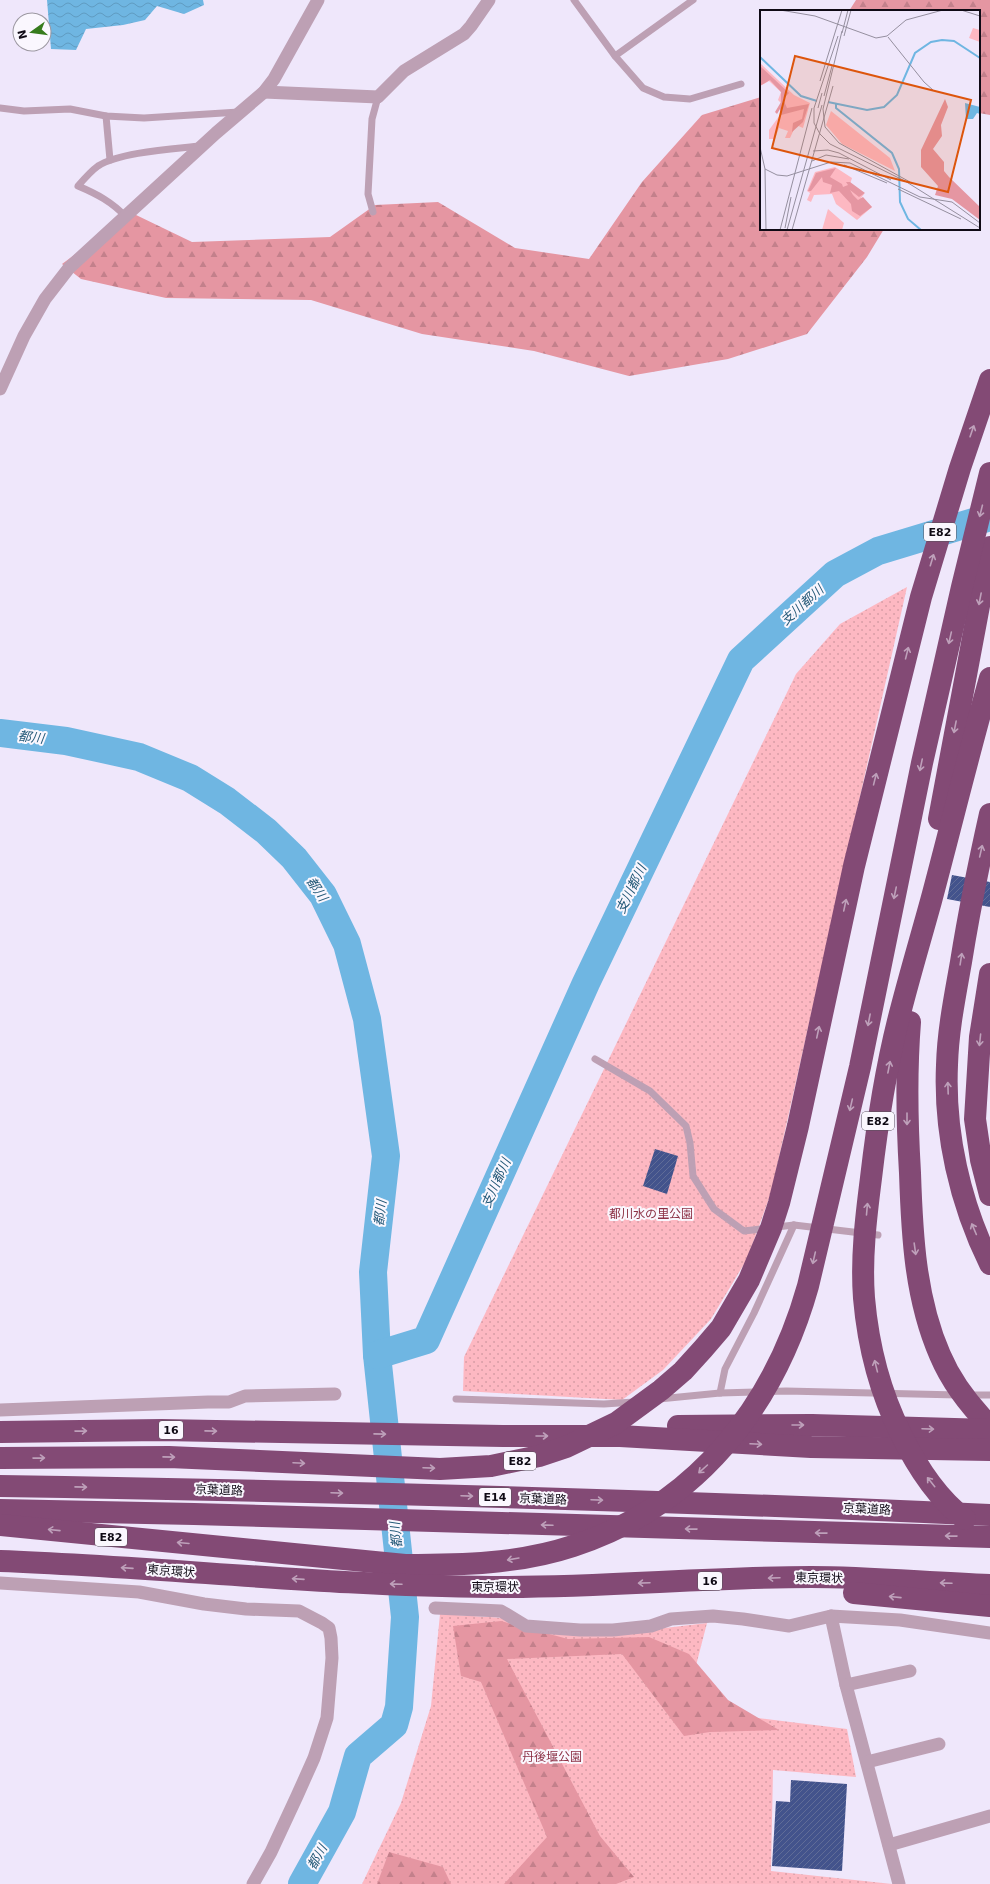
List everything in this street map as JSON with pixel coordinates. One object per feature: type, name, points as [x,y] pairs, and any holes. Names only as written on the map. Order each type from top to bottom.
[{"type":"highway","name":"E82","points":[[0,1458],[169,1457],[440,1469],[470,1468],[507,1464],[539,1456],[593,1435],[616,1423],[640,1406],[683,1371],[721,1328],[749,1280],[771,1228],[789,1164],[854,866],[921,597],[960,468],[990,380]]},
{"type":"highway","name":"E82","points":[[0,1525],[405,1565],[500,1562],[572,1547],[625,1526],[670,1495],[712,1461],[750,1415],[774,1374],[788,1346],[804,1298],[860,1067],[922,763],[962,587],[990,473]]},
{"type":"highway","name":"E82","points":[[990,547],[955,727],[922,914],[913,987],[908,1048],[907,1123],[912,1234],[923,1299],[930,1328],[940,1355],[952,1379],[990,1426]]},
{"type":"highway","name":"E82","points":[[990,678],[898,1023],[878,1123],[868,1199],[864,1274],[866,1319],[881,1383],[898,1428],[909,1451],[940,1494],[961,1517],[990,1537]]},
{"type":"highway","points":[[990,814],[973,889],[950,1028],[947,1065],[949,1119],[960,1184],[969,1217],[990,1264]]},
{"type":"highway","points":[[990,974],[987,1008],[977,1079],[975,1119],[981,1160],[990,1195]]},
{"type":"highway","name":"16","points":[[0,1432],[162,1430],[503,1436],[620,1436],[811,1447],[989,1443]]},
{"type":"highway","name":"京葉道路","points":[[0,1486],[194,1489],[772,1505],[990,1515]]},
{"type":"highway","name":"京葉道路","points":[[0,1510],[194,1514],[990,1537]]},
{"type":"highway","name":"東京環状","points":[[0,1561],[57,1563],[337,1582],[435,1586],[495,1587],[812,1577],[987,1584]]},
{"type":"highway","points":[[495,1587],[539,1594],[627,1598],[845,1592],[990,1606]]},
{"type":"street","points":[[0,389],[24,336],[45,299],[69,268],[264,92],[274,79],[318,0]]},
{"type":"street","points":[[264,92],[378,97],[404,71],[464,34],[489,0]]},
{"type":"street","points":[[0,1410],[229,1402],[245,1396],[335,1394]]},
{"type":"street","points":[[0,1583],[139,1592],[204,1604],[246,1609],[299,1611],[329,1628],[332,1658],[327,1718],[314,1758],[298,1796],[271,1852],[253,1884]]},
{"type":"street","points":[[435,1608],[502,1611],[526,1626],[580,1630],[613,1630],[644,1627],[671,1619],[713,1616],[789,1626],[831,1616],[900,1620],[990,1633]]},
{"type":"street","points":[[831,1616],[846,1685],[868,1762],[899,1884]]},
{"type":"street","points":[[846,1685],[910,1671]]},
{"type":"street","points":[[868,1762],[939,1744]]},
{"type":"street","points":[[889,1845],[990,1816]]},
{"type":"lane","points":[[574,0],[615,56],[643,88],[664,97],[690,99],[741,84]]},
{"type":"lane","points":[[615,56],[693,0]]},
{"type":"lane","points":[[373,212],[368,194],[372,119],[378,97]]},
{"type":"lane","points":[[0,108],[24,111],[70,109],[106,116],[144,118],[242,112]]},
{"type":"lane","points":[[106,116],[110,160]]},
{"type":"lane","points":[[126,217],[116,206],[98,194],[78,186],[97,167],[110,160],[157,151],[203,146]]},
{"type":"lane","points":[[595,1060],[650,1090],[686,1126],[690,1143],[694,1176],[714,1209],[744,1231],[794,1225],[878,1235]]},
{"type":"lane","points":[[720,1393],[725,1369],[754,1313],[794,1225]]},
{"type":"lane","points":[[456,1399],[604,1404],[720,1393],[786,1391],[990,1395]]},
{"type":"green space","points":[[856,0],[990,0],[990,115],[980,113],[980,10],[850,10]]},
{"type":"green space","points":[[760,97],[760,230],[883,230],[867,257],[807,334],[728,359],[629,376],[534,351],[422,334],[311,300],[166,298],[81,279],[62,264],[93,241],[134,214],[192,242],[330,237],[375,205],[438,202],[515,248],[589,259],[642,182],[702,115]]},
{"type":"green space","name":"都川水の里公園","points":[[907,587],[771,1193],[747,1259],[711,1319],[663,1370],[622,1400],[463,1391],[464,1357],[796,674],[840,624]]},
{"type":"green space","name":"丹後堰公園","points":[[440,1614],[505,1618],[605,1635],[707,1623],[692,1681],[692,1710],[847,1729],[856,1777],[773,1770],[771,1871],[892,1884],[362,1884],[401,1803],[431,1706]]},
{"type":"green space","points":[[501,1621],[568,1639],[649,1637],[689,1654],[728,1700],[779,1730],[710,1732],[684,1736],[622,1654],[507,1659],[600,1836],[634,1877],[616,1884],[504,1884],[547,1837],[481,1682],[461,1676],[453,1626]]},
{"type":"green space","points":[[389,1852],[443,1867],[451,1884],[377,1884]]},
{"type":"water","points":[[47,0],[203,0],[204,5],[184,14],[157,6],[145,20],[123,25],[86,29],[76,50],[52,49],[52,12],[48,12]]},
{"type":"building","points":[[952,875],[990,882],[990,907],[947,899]]},
{"type":"building","points":[[655,1149],[678,1156],[667,1194],[643,1186]]},
{"type":"building","points":[[791,1780],[847,1784],[842,1871],[772,1866],[776,1801],[790,1802]]},
{"type":"waterway","name":"支川都川","points":[[377,1355],[426,1340],[586,983],[741,660],[835,574],[878,551],[990,517]]},
{"type":"waterway","name":"都川","points":[[0,733],[66,741],[139,757],[190,778],[227,801],[266,831],[294,858],[323,895],[347,944],[367,1019],[386,1156],[373,1272],[377,1355],[405,1617],[399,1707],[394,1725],[358,1756],[342,1812],[302,1884]]}]
